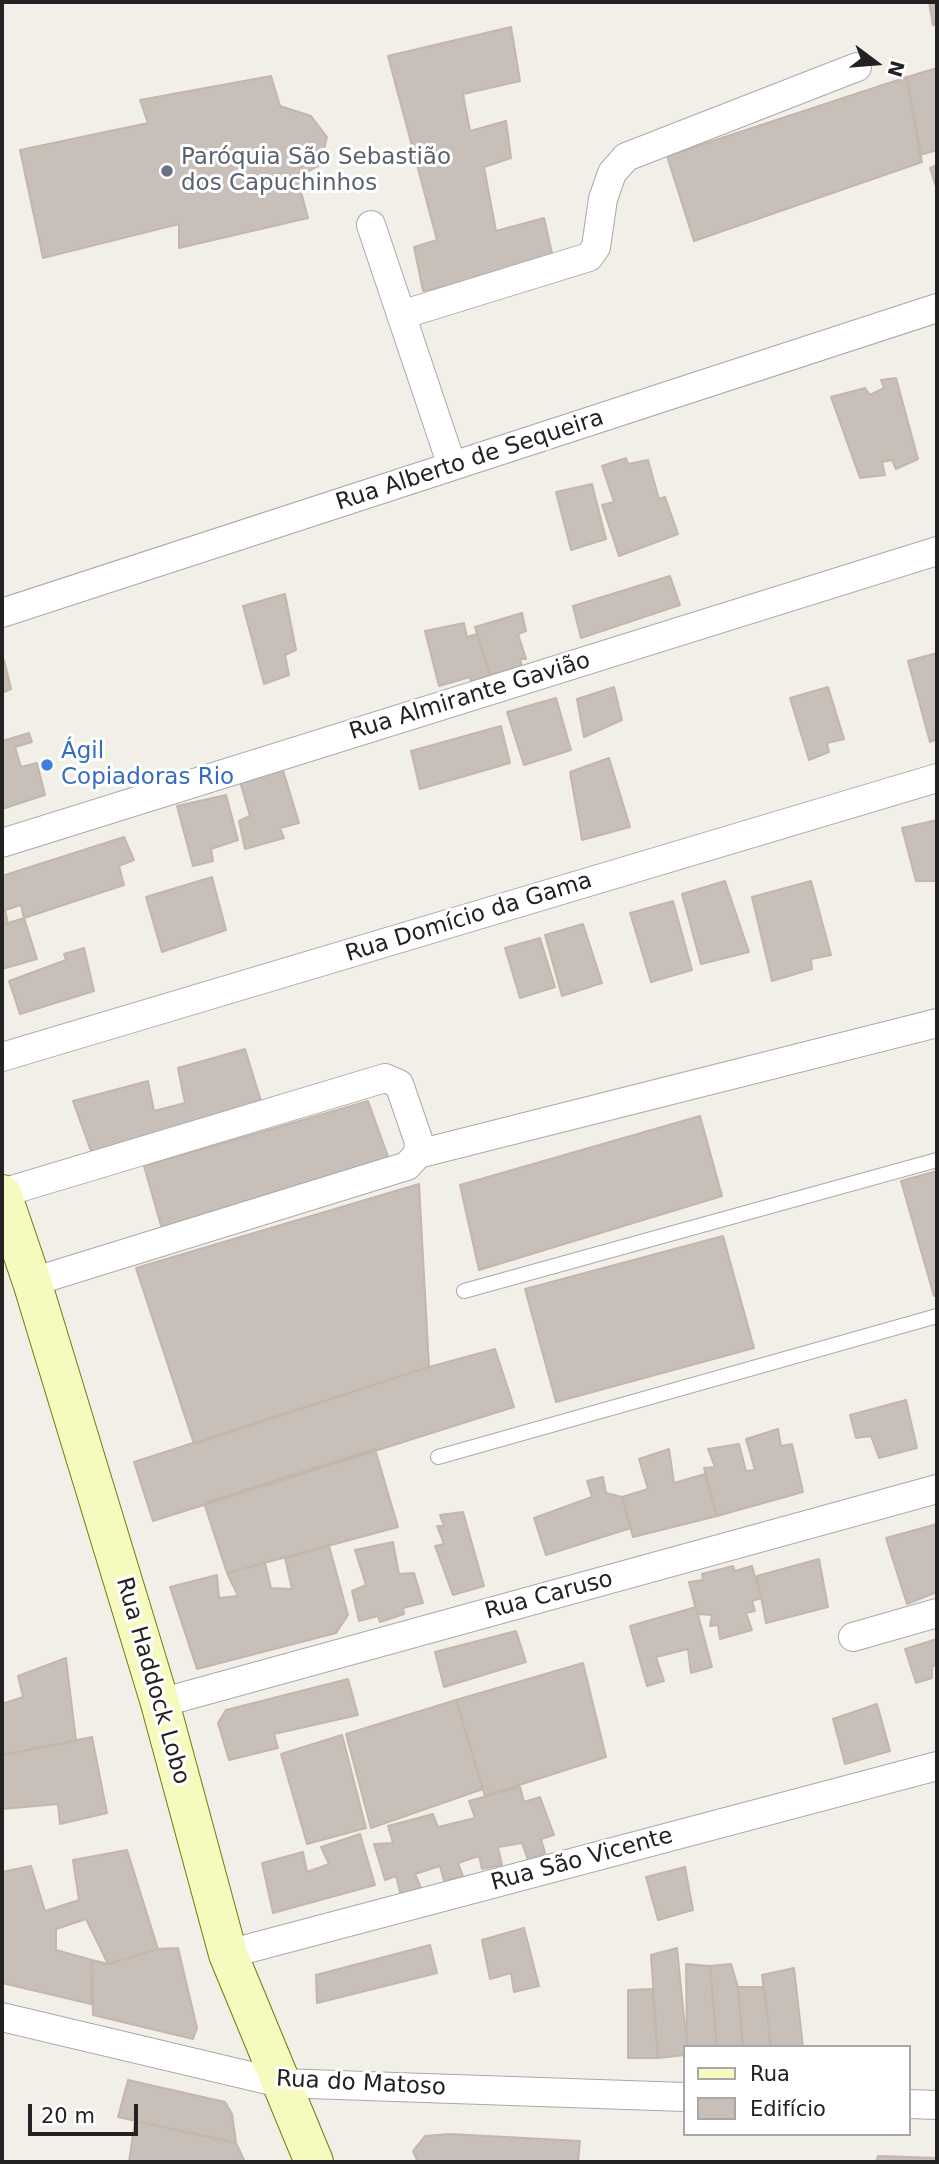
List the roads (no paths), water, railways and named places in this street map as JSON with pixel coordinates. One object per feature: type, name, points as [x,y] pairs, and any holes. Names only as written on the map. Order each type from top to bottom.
[{"type":"main road","name":"Rua Haddock Lobo","points":[[2,1194],[32,1282],[160,1703],[228,1954],[314,2162]]},
{"type":"street","points":[[401,315],[589,257],[596,247],[603,199],[612,173],[626,157],[858,66]]},
{"type":"street","points":[[371,225],[452,466]]},
{"type":"street","name":"Rua Alberto de Sequeira","points":[[2,613],[937,308]]},
{"type":"street","name":"Rua Almirante Gavião","points":[[2,843],[937,551]]},
{"type":"street","name":"Rua Domício da Gama","points":[[2,1057],[937,778]]},
{"type":"street","points":[[32,1282],[407,1166],[418,1154],[937,1023]]},
{"type":"street","points":[[2,1194],[385,1078],[398,1084],[419,1142],[418,1154]]},
{"type":"street","name":"Rua Caruso","points":[[160,1703],[937,1489]]},
{"type":"street","points":[[853,1637],[937,1613]]},
{"type":"street","name":"Rua São Vicente","points":[[228,1954],[937,1766]]},
{"type":"street","name":"Rua do Matoso","points":[[2,2017],[280,2084],[684,2097]]},
{"type":"street","points":[[911,2104],[937,2105]]},
{"type":"lane","points":[[464,1292],[937,1160]]},
{"type":"lane","points":[[438,1457],[937,1316]]},
{"type":"place","name":"Paróquia São Sebastião dos Capuchinhos","points":[[167,171]]},
{"type":"place","name":"Ágil Copiadoras Rio","points":[[47,765]]}]
